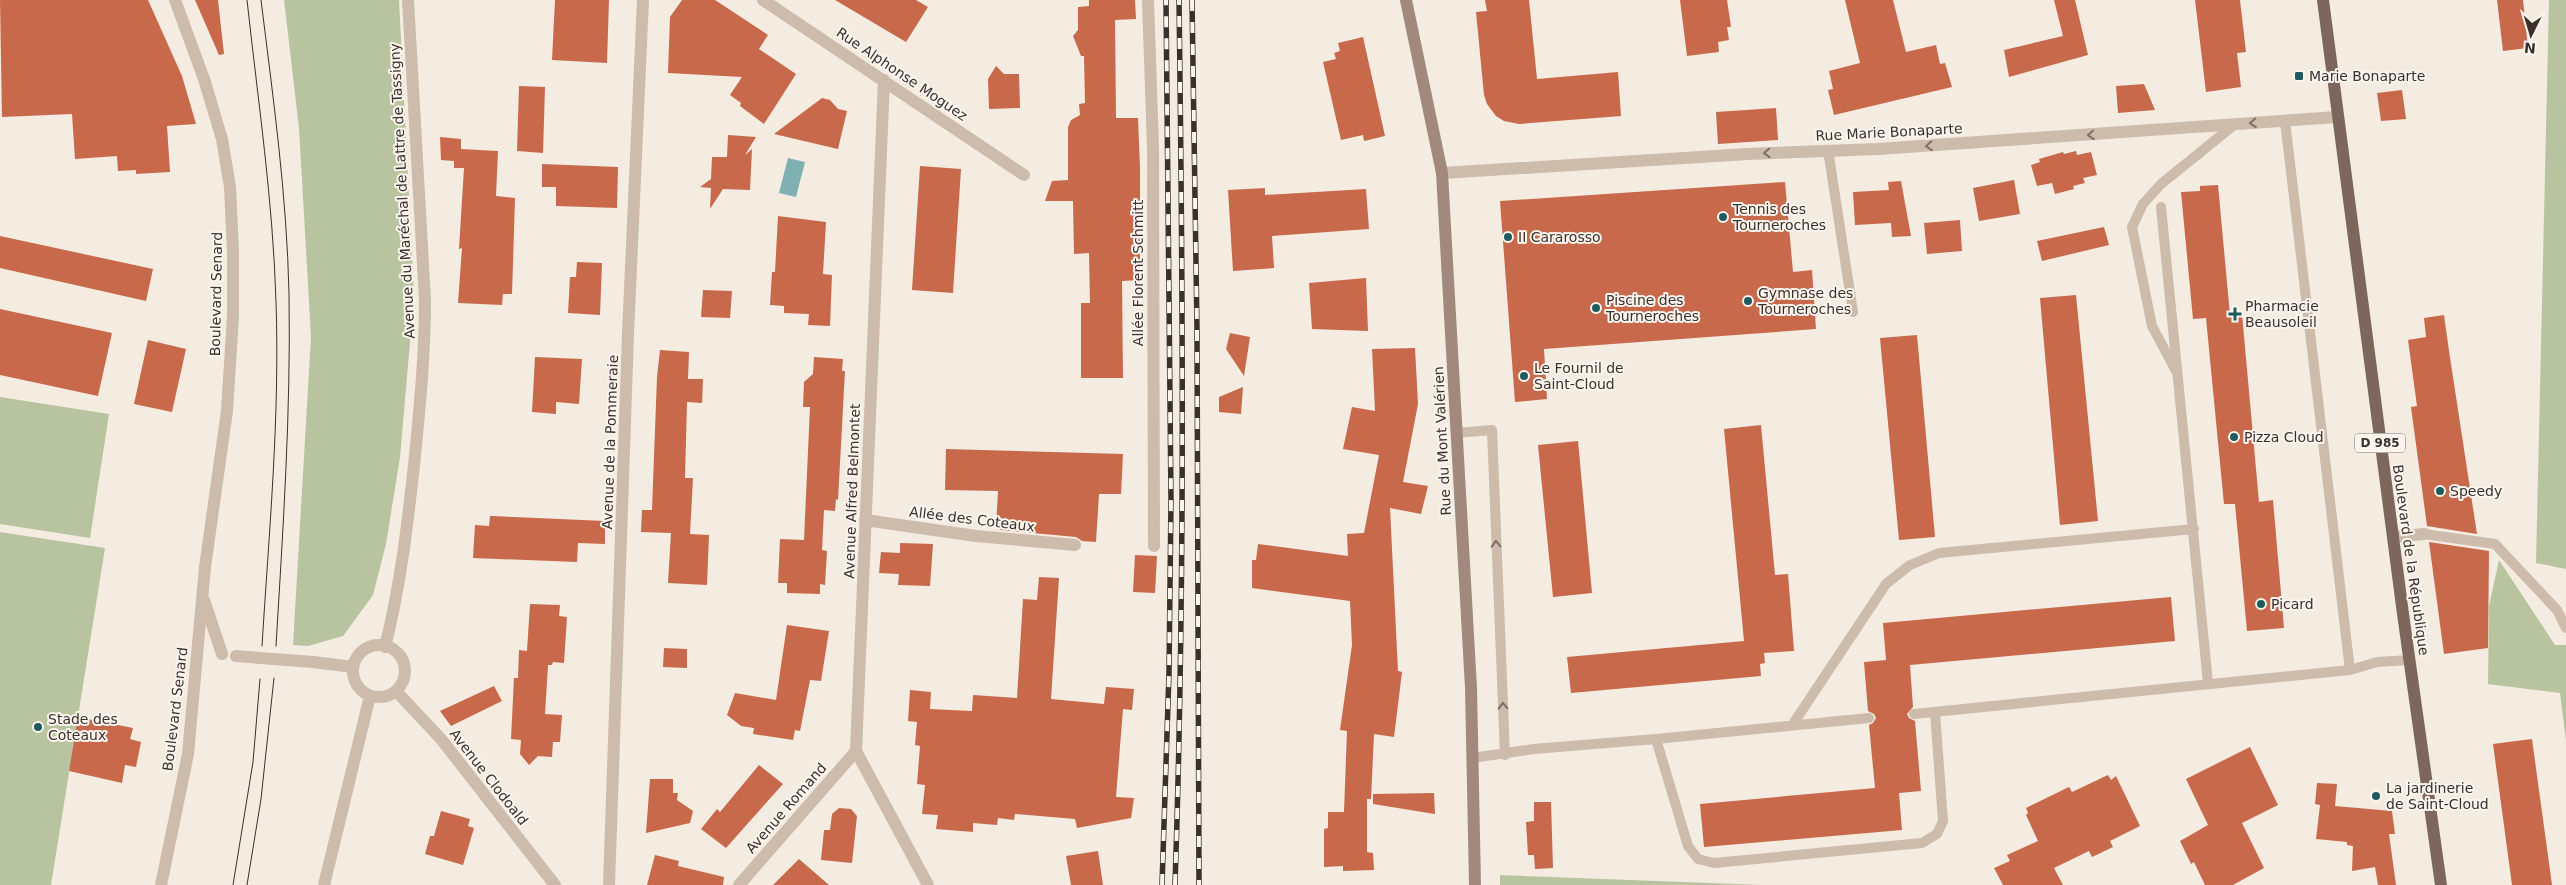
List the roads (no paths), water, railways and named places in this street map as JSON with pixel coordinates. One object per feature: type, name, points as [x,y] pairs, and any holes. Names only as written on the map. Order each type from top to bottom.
[{"type":"main road","name":"Rue du Mont Valérien","points":[[1406,0],[1442,173],[1472,758],[1476,885]]},
{"type":"main road","name":"Boulevard de la République","points":[[2323,0],[2440,885]]},
{"type":"street","name":"Boulevard Senard","points":[[161,885],[188,754],[202,595],[227,411],[233,316],[233,251],[230,187],[222,139],[204,78],[175,0]]},
{"type":"street","name":"Avenue du Maréchal de Lattre de Tassigny","points":[[385,647],[392,621],[409,514],[425,350],[425,300],[408,0]]},
{"type":"street","name":"Avenue de la Pommeraie","points":[[609,885],[628,334],[642,0]]},
{"type":"street","name":"Rue Alphonse Moguez","points":[[763,0],[1024,174]]},
{"type":"street","name":"Allée Florent Schmitt","points":[[1148,0],[1153,147],[1154,546]]},
{"type":"street","name":"Avenue Alfred Belmontet","points":[[856,750],[884,80]]},
{"type":"street","name":"Rue Marie Bonaparte","points":[[1442,173],[1828,150],[1878,149],[2337,117]]},
{"type":"street","name":"Allée des Coteaux","points":[[865,520],[976,536],[1075,545]]},
{"type":"street","points":[[2393,537],[2424,534]]},
{"type":"street","name":"Boulevard Senard","points":[[202,595],[222,654]]},
{"type":"street","points":[[371,647],[385,647],[393,650],[403,662],[404,678],[396,690],[384,697],[370,696],[356,685],[353,667],[359,655],[365,650],[371,647]]},
{"type":"street","points":[[198,651],[353,667]]},
{"type":"street","name":"Avenue Clodoald","points":[[396,690],[441,739],[555,885]]},
{"type":"street","points":[[324,885],[370,696]]},
{"type":"street","points":[[856,750],[928,885]]},
{"type":"street","name":"Avenue Romand","points":[[739,885],[856,750]]},
{"type":"lane","points":[[2285,122],[2350,670]]},
{"type":"lane","points":[[2178,377],[2152,326],[2132,228],[2143,204],[2161,184],[2234,125]]},
{"type":"lane","points":[[1828,150],[1853,312]]},
{"type":"lane","points":[[2162,208],[2208,683]]},
{"type":"lane","points":[[1456,434],[1492,430],[1505,755]]},
{"type":"lane","points":[[1793,724],[1886,584],[1910,565],[1939,553],[2194,529]]},
{"type":"lane","points":[[2424,534],[2495,544],[2557,610],[2566,628]]},
{"type":"lane","points":[[1914,714],[2350,670],[2376,662],[2410,660]]},
{"type":"lane","points":[[1656,739],[1688,846],[1698,859],[1714,863],[1902,845],[1922,843],[1936,834],[1943,821],[1936,712]]},
{"type":"lane","points":[[1472,758],[1505,755],[1534,749],[1869,718]]},
{"type":"water","points":[[788,158],[805,162],[796,197],[779,193]]},
{"type":"tram line","points":[[247,0],[272,226],[277,345],[271,517],[262,646]]},
{"type":"tram line","points":[[261,0],[282,183],[289,294],[288,426],[276,646]]},
{"type":"tram line","points":[[247,885],[261,799],[274,678]]},
{"type":"tram line","points":[[233,885],[253,762],[260,679]]},
{"type":"railway","points":[[1162,885],[1169,673],[1171,500],[1166,0]]},
{"type":"railway","points":[[1175,885],[1182,553],[1179,0]]},
{"type":"railway","points":[[1192,0],[1197,329],[1199,885]]},
{"type":"place","name":"Marie Bonaparte","points":[[2299,76]]},
{"type":"place","name":"Tennis des Tourneroches","points":[[1723,217]]},
{"type":"place","name":"II Cararosso","points":[[1508,237]]},
{"type":"place","name":"Gymnase des Tourneroches","points":[[1748,301]]},
{"type":"place","name":"Piscine des Tourneroches","points":[[1596,308]]},
{"type":"place","name":"Pharmacie Beausoleil","points":[[2235,314]]},
{"type":"place","name":"Le Fournil de Saint-Cloud","points":[[1524,376]]},
{"type":"place","name":"Pizza Cloud","points":[[2234,437]]},
{"type":"place","name":"Speedy","points":[[2440,491]]},
{"type":"place","name":"Picard","points":[[2261,604]]},
{"type":"place","name":"Stade des Coteaux","points":[[38,727]]},
{"type":"place","name":"La jardinerie de Saint-Cloud","points":[[2376,796]]}]
